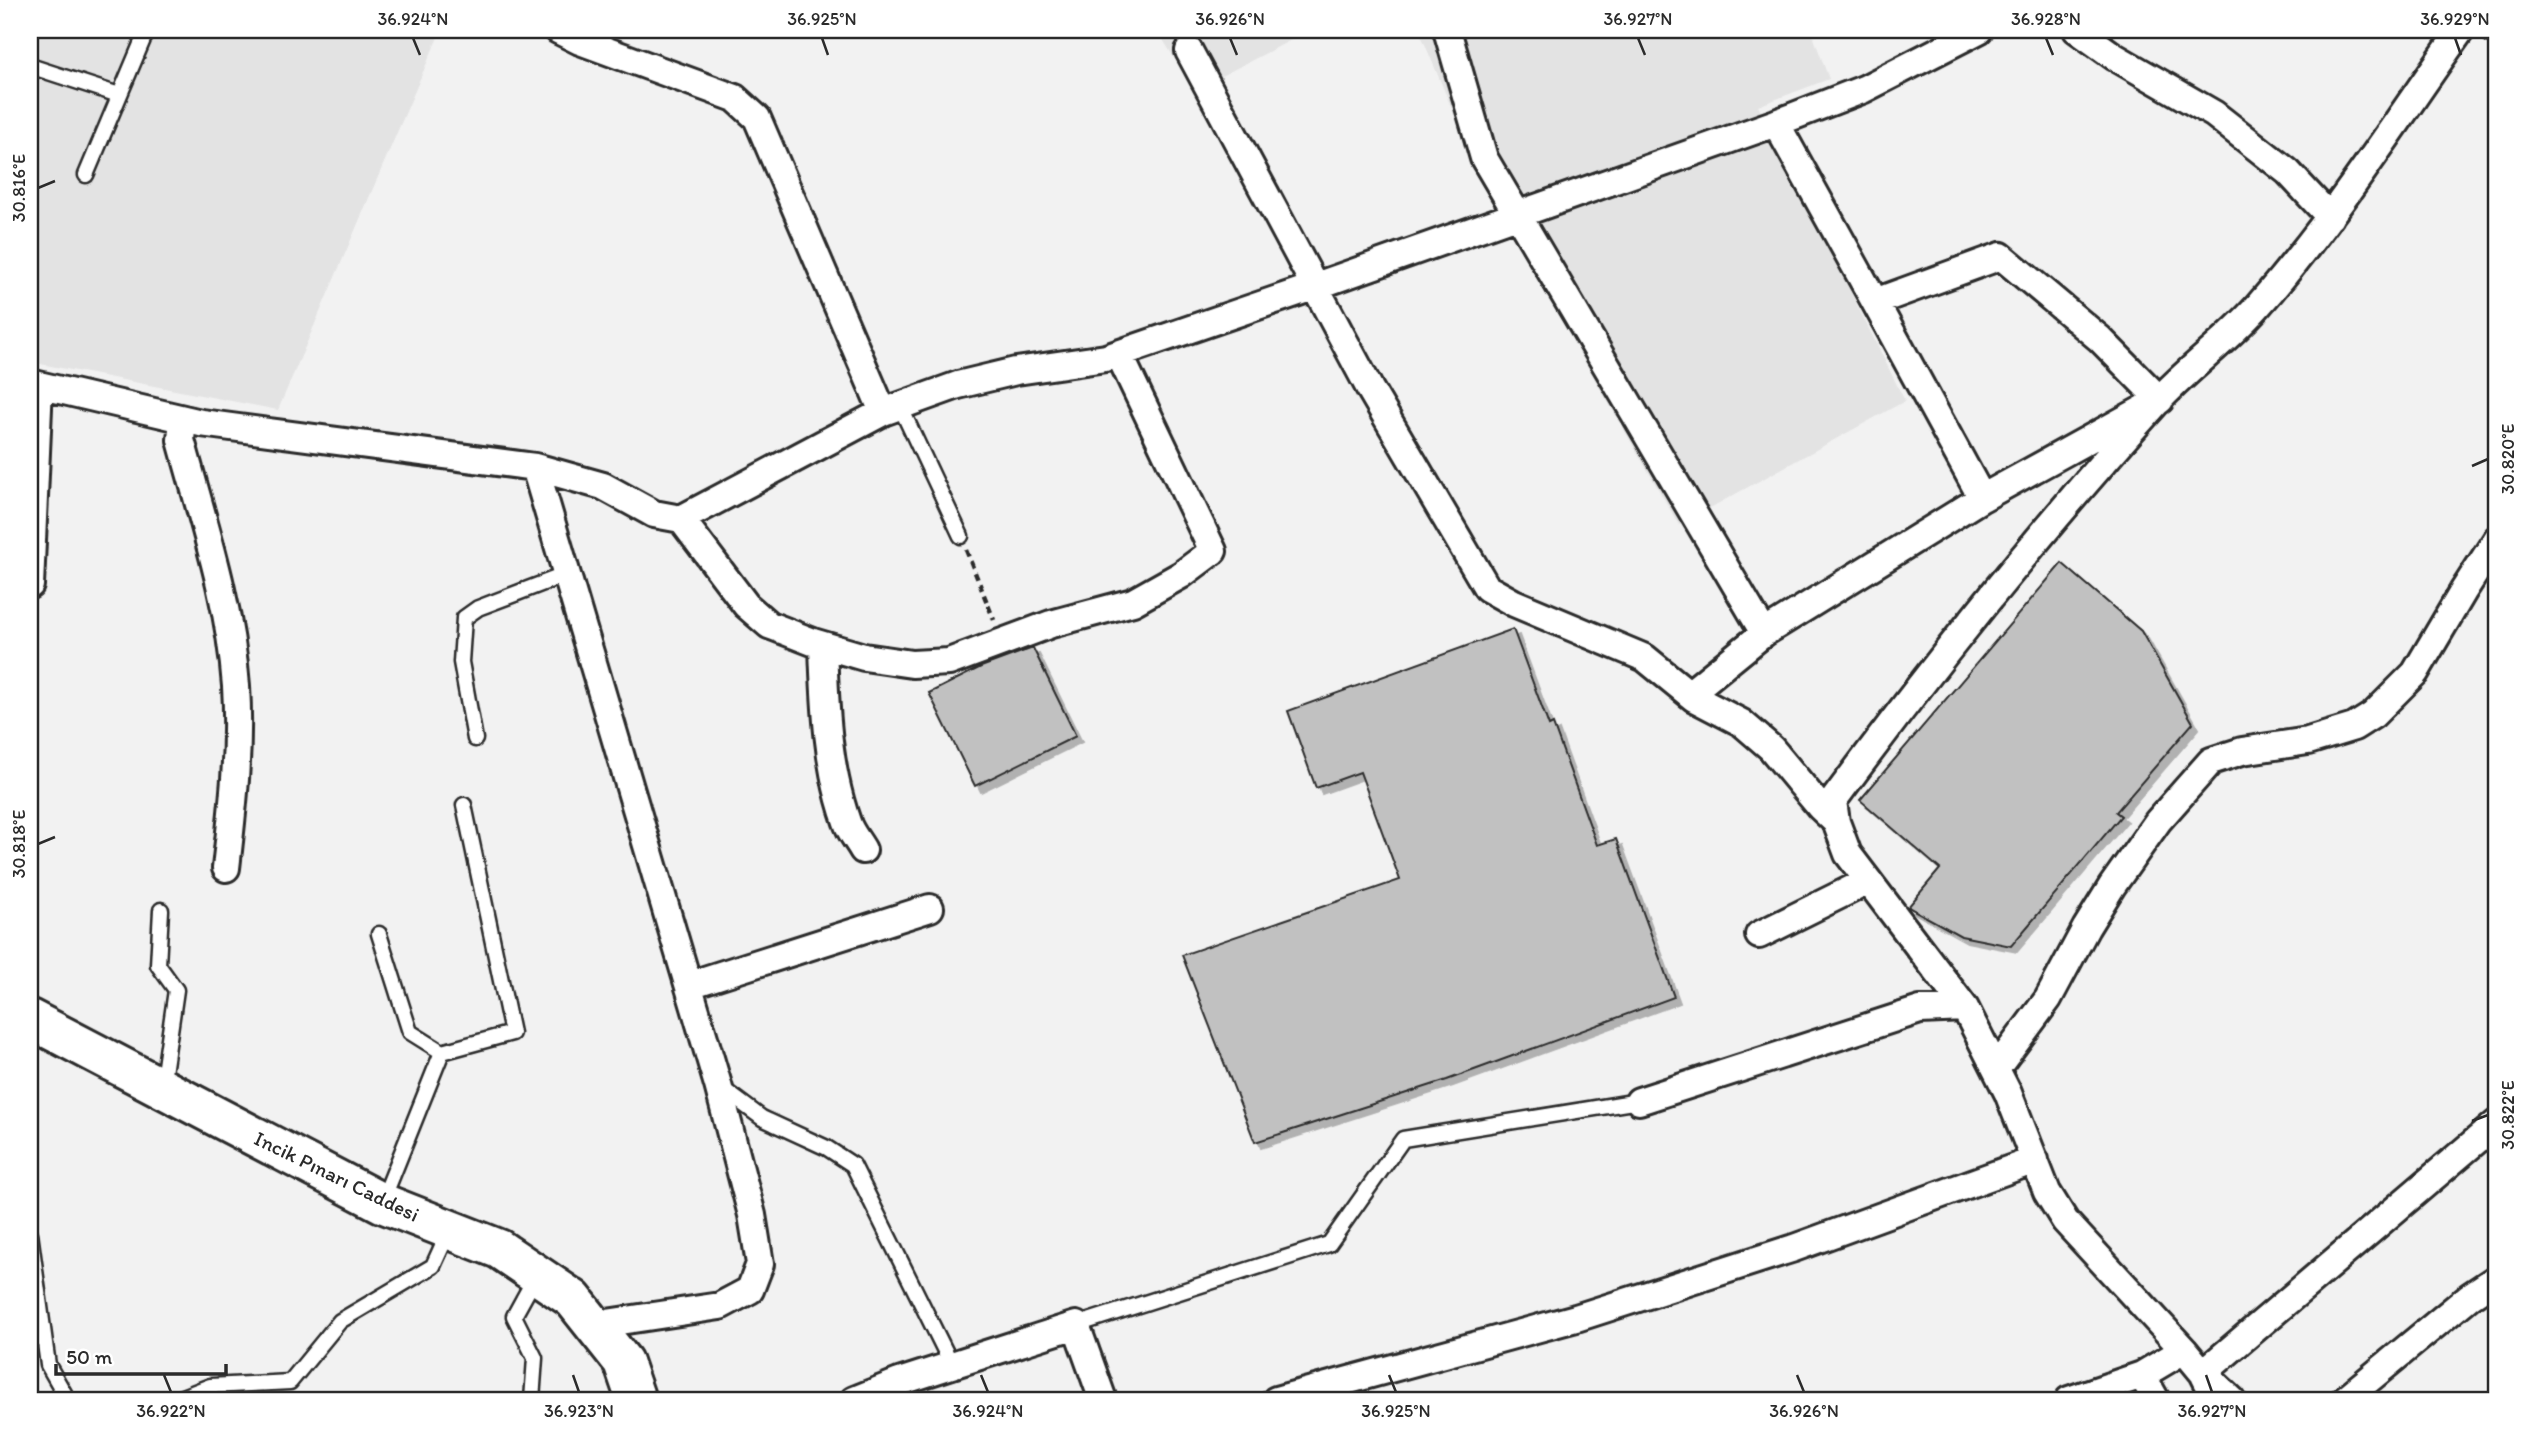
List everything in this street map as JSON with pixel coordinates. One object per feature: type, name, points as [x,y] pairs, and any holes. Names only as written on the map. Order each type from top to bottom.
[{"type":"main road","name":"Incik Pınarı Caddesi","points":[[30,1019],[382,1203],[499,1249],[573,1299],[623,1362],[636,1400]]},
{"type":"street","points":[[1447,30],[1484,158],[1764,633]]},
{"type":"street","points":[[30,585],[34,385],[183,419],[535,467],[603,486],[654,514],[681,519],[892,409],[958,385],[1016,371],[1106,358],[1313,287],[1776,123],[1864,89],[1979,30]]},
{"type":"street","points":[[2077,30],[2115,57],[2214,114],[2288,172],[2330,217]]},
{"type":"street","points":[[2232,1400],[2203,1373],[2065,1221],[2047,1192],[2008,1093],[1965,1008],[1848,854],[1836,822],[1833,801],[1920,684],[2066,508],[2160,400],[2256,308],[2330,217],[2461,30]]},
{"type":"street","points":[[575,33],[735,98],[757,118],[892,409]]},
{"type":"street","points":[[1189,51],[1313,287],[1376,400],[1488,588],[1514,603],[1645,658],[1689,694],[1742,723],[1771,748],[1819,807],[1836,822]]},
{"type":"street","points":[[1776,123],[1982,498]]},
{"type":"street","points":[[1875,302],[2001,256],[2100,340],[2160,400]]},
{"type":"street","points":[[681,519],[746,605],[769,625],[823,646],[864,657],[912,664],[949,663],[1051,624],[1133,602],[1181,575],[1213,551],[1119,354]]},
{"type":"street","points":[[1689,694],[1764,633],[1982,498],[2160,400]]},
{"type":"street","points":[[183,419],[181,440],[222,590],[236,684],[237,756],[226,868]]},
{"type":"street","points":[[535,467],[718,1085],[752,1215],[760,1264],[750,1290],[720,1306],[593,1325]]},
{"type":"street","points":[[1996,1069],[2048,999],[2112,886],[2158,821],[2211,761],[2242,751],[2308,741],[2354,727],[2373,715],[2415,673],[2497,539]]},
{"type":"street","points":[[823,646],[832,762],[847,824],[863,850]]},
{"type":"street","points":[[1759,935],[1868,881]]},
{"type":"street","points":[[689,985],[930,908]]},
{"type":"street","points":[[1640,1101],[1920,1010],[1965,1008]]},
{"type":"street","points":[[2203,1373],[2497,1124]]},
{"type":"street","points":[[1276,1400],[1589,1314],[1794,1248],[2035,1160]]},
{"type":"street","points":[[2344,1400],[2470,1296],[2497,1278]]},
{"type":"street","points":[[854,1400],[902,1391],[952,1365],[1076,1325],[1103,1400]]},
{"type":"street","points":[[2069,1400],[2142,1375],[2184,1350]]},
{"type":"street","points":[[2203,1373],[2216,1400]]},
{"type":"street","points":[[2142,1375],[2156,1400]]},
{"type":"lane","points":[[86,175],[147,30]]},
{"type":"lane","points":[[30,66],[120,95]]},
{"type":"lane","points":[[892,409],[961,536]]},
{"type":"lane","points":[[475,739],[461,662],[464,618],[478,608],[567,574]]},
{"type":"lane","points":[[379,934],[410,1032],[442,1052],[512,1033],[464,805]]},
{"type":"lane","points":[[161,910],[158,965],[176,989],[162,1087]]},
{"type":"lane","points":[[382,1203],[442,1052]]},
{"type":"lane","points":[[718,1085],[762,1118],[828,1148],[853,1165],[952,1365]]},
{"type":"lane","points":[[1076,1325],[1329,1244],[1403,1139],[1640,1101]]},
{"type":"lane","points":[[174,1400],[210,1386],[290,1382],[340,1321],[433,1266],[449,1230]]},
{"type":"lane","points":[[30,1233],[48,1365],[68,1400]]},
{"type":"lane","points":[[532,1400],[535,1358],[514,1316],[536,1275]]},
{"type":"path","points":[[961,536],[1002,643]]},
{"type":"shaded area","points":[[30,30],[441,30],[278,410],[30,362]]},
{"type":"shaded area","points":[[1157,30],[1311,30],[1194,90]]},
{"type":"shaded area","points":[[1419,30],[1811,30],[1829,79],[1758,106],[1905,401],[1679,525],[1486,190]]},
{"type":"building","points":[[2062,563],[2141,631],[2193,723],[2116,812],[2121,816],[2011,946],[1961,936],[1908,907],[1940,869],[1860,800]]},
{"type":"building","points":[[1513,629],[1549,726],[1553,724],[1597,845],[1616,839],[1674,997],[1447,1080],[1255,1142],[1182,955],[1400,880],[1360,772],[1316,788],[1288,711]]},
{"type":"building","points":[[1033,648],[1076,736],[975,786],[929,693],[981,667]]}]
